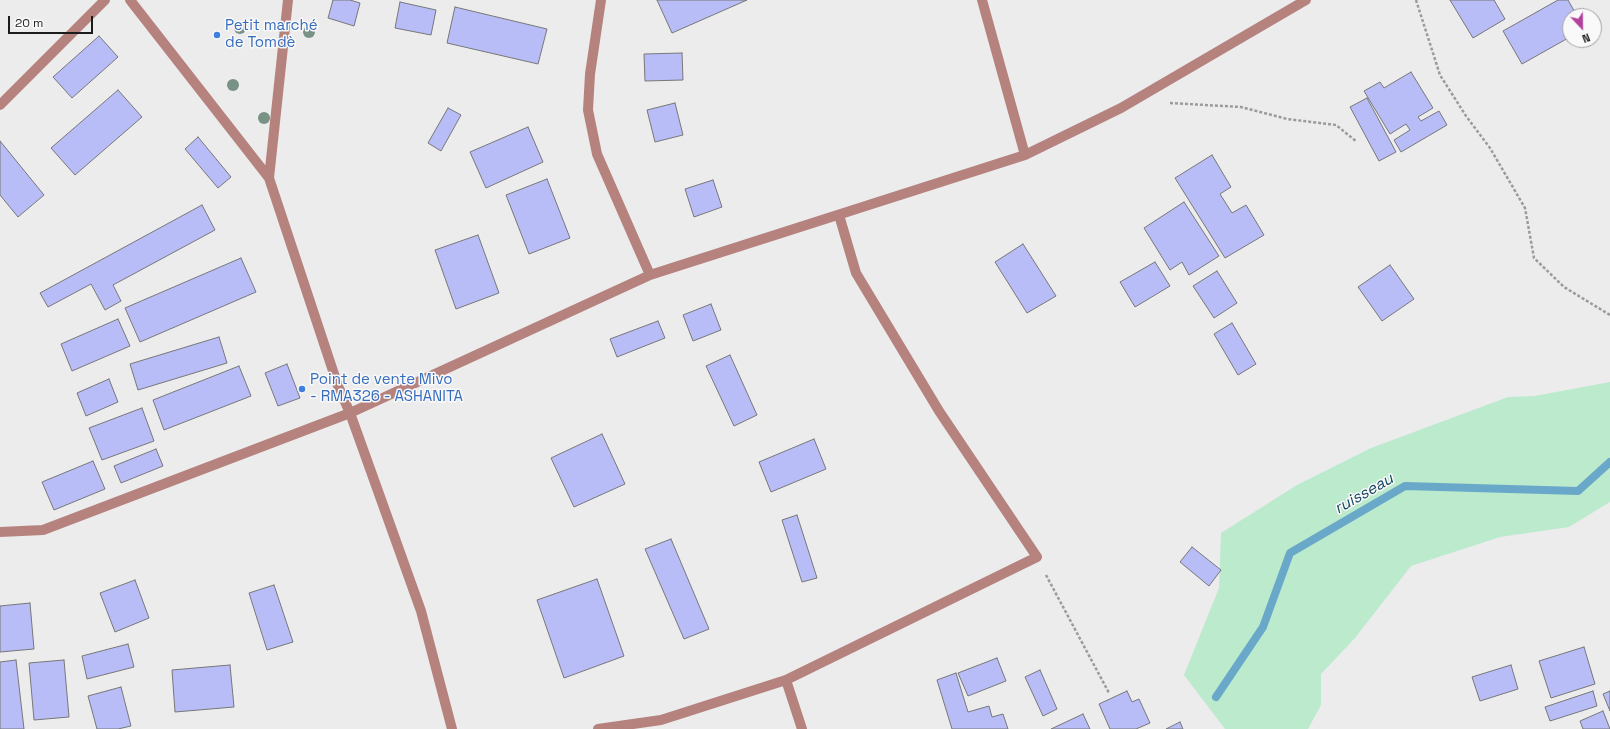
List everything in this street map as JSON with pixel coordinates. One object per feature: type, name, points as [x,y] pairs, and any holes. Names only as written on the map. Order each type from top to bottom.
[{"type":"street","points":[[0,105],[105,0]]},
{"type":"street","points":[[130,0],[269,178],[338,386],[350,413],[421,610],[452,729]]},
{"type":"street","points":[[269,178],[288,0]]},
{"type":"street","points":[[601,0],[590,74],[588,110],[597,154],[650,275]]},
{"type":"street","points":[[982,0],[1025,156]]},
{"type":"street","points":[[0,532],[43,530],[350,413],[650,275],[1025,156],[1121,108],[1306,0]]},
{"type":"street","points":[[598,729],[661,720],[786,680],[1036,557],[939,411],[856,273],[838,215]]},
{"type":"street","points":[[786,680],[802,729]]},
{"type":"path","points":[[1416,0],[1440,75],[1466,116],[1490,148],[1525,208],[1534,258],[1564,287],[1610,315]]},
{"type":"path","points":[[1169,103],[1241,108],[1286,119],[1336,125],[1357,142]]},
{"type":"path","points":[[1036,557],[1108,693]]},
{"type":"green space","points":[[1610,382],[1610,502],[1569,527],[1500,537],[1411,566],[1355,638],[1321,674],[1321,705],[1308,729],[1225,729],[1184,675],[1219,588],[1221,533],[1297,485],[1371,448],[1508,397],[1535,396]]},
{"type":"building","points":[[333,0],[350,0],[360,3],[354,26],[328,18]]},
{"type":"building","points":[[657,0],[747,0],[672,33]]},
{"type":"building","points":[[1450,0],[1494,0],[1505,19],[1473,38]]},
{"type":"building","points":[[1558,0],[1568,0],[1572,8],[1562,8],[1562,42],[1522,64],[1503,31]]},
{"type":"building","points":[[400,2],[436,10],[431,35],[395,28]]},
{"type":"building","points":[[455,7],[547,29],[538,64],[447,43]]},
{"type":"building","points":[[99,36],[118,57],[72,98],[53,77]]},
{"type":"building","points":[[682,53],[683,80],[645,81],[644,54]]},
{"type":"building","points":[[1411,72],[1433,108],[1418,117],[1421,121],[1439,111],[1447,125],[1401,152],[1394,140],[1410,130],[1406,124],[1390,134],[1364,91],[1380,82],[1384,88]]},
{"type":"building","points":[[118,90],[142,117],[75,175],[51,148]]},
{"type":"building","points":[[1367,98],[1396,152],[1379,161],[1350,107]]},
{"type":"building","points":[[675,103],[683,135],[655,142],[647,110]]},
{"type":"building","points":[[448,108],[461,115],[441,151],[428,143]]},
{"type":"building","points":[[528,127],[543,162],[486,188],[470,152]]},
{"type":"building","points":[[198,137],[231,177],[218,188],[185,149]]},
{"type":"building","points":[[0,141],[44,195],[18,217],[0,195]]},
{"type":"building","points":[[1212,155],[1231,187],[1220,194],[1232,213],[1246,205],[1264,235],[1225,258],[1175,178]]},
{"type":"building","points":[[547,179],[570,238],[529,254],[506,195]]},
{"type":"building","points":[[713,180],[722,207],[694,217],[685,189]]},
{"type":"building","points":[[1184,202],[1219,256],[1189,275],[1182,262],[1170,270],[1144,228]]},
{"type":"building","points":[[202,205],[215,230],[113,285],[121,301],[105,310],[91,284],[48,307],[40,293]]},
{"type":"building","points":[[478,235],[499,293],[456,309],[435,250]]},
{"type":"building","points":[[1023,244],[1056,296],[1027,313],[995,262]]},
{"type":"building","points":[[241,258],[256,292],[140,342],[125,308]]},
{"type":"building","points":[[1155,262],[1170,286],[1135,307],[1120,282]]},
{"type":"building","points":[[1390,265],[1414,299],[1382,321],[1358,287]]},
{"type":"building","points":[[1217,271],[1237,303],[1214,318],[1193,286]]},
{"type":"building","points":[[711,304],[721,330],[693,341],[683,315]]},
{"type":"building","points":[[118,319],[130,346],[72,371],[61,344]]},
{"type":"building","points":[[658,321],[665,338],[617,357],[610,339]]},
{"type":"building","points":[[1232,323],[1256,364],[1238,375],[1214,334]]},
{"type":"building","points":[[219,337],[227,363],[138,390],[130,364]]},
{"type":"building","points":[[730,355],[757,415],[734,426],[706,366]]},
{"type":"building","points":[[287,364],[300,398],[278,406],[265,373]]},
{"type":"building","points":[[239,366],[251,396],[164,430],[153,400]]},
{"type":"building","points":[[109,379],[118,402],[86,416],[77,393]]},
{"type":"building","points":[[142,408],[154,441],[102,460],[89,428]]},
{"type":"building","points":[[602,434],[625,484],[574,507],[551,458]]},
{"type":"building","points":[[814,439],[826,469],[771,492],[759,462]]},
{"type":"building","points":[[156,449],[163,466],[121,483],[114,466]]},
{"type":"building","points":[[93,461],[105,489],[54,510],[42,482]]},
{"type":"building","points":[[797,515],[817,578],[802,582],[782,520]]},
{"type":"building","points":[[671,539],[709,629],[684,639],[645,549]]},
{"type":"building","points":[[1192,547],[1221,570],[1209,586],[1180,562]]},
{"type":"building","points":[[597,579],[624,656],[564,678],[537,600]]},
{"type":"building","points":[[135,580],[149,618],[115,632],[100,593]]},
{"type":"building","points":[[274,585],[293,642],[267,650],[249,593]]},
{"type":"building","points":[[30,603],[34,649],[0,652],[0,606]]},
{"type":"building","points":[[128,644],[134,667],[87,679],[82,656]]},
{"type":"building","points":[[1584,647],[1595,684],[1551,698],[1539,661]]},
{"type":"building","points":[[997,658],[1006,681],[968,696],[958,673]]},
{"type":"building","points":[[16,660],[24,729],[0,729],[0,662]]},
{"type":"building","points":[[64,660],[69,717],[34,720],[29,663]]},
{"type":"building","points":[[230,665],[234,707],[175,712],[172,670]]},
{"type":"building","points":[[1511,665],[1518,689],[1480,701],[1472,677]]},
{"type":"building","points":[[1040,670],[1057,709],[1043,716],[1025,677]]},
{"type":"building","points":[[956,673],[968,712],[989,706],[992,717],[1003,714],[1008,729],[952,729],[937,680]]},
{"type":"building","points":[[121,687],[131,726],[118,729],[97,729],[88,696]]},
{"type":"building","points":[[1127,691],[1132,702],[1139,699],[1150,723],[1136,729],[1110,729],[1099,704]]},
{"type":"building","points":[[1593,691],[1597,706],[1550,721],[1545,707]]},
{"type":"building","points":[[1610,691],[1610,711],[1603,694]]},
{"type":"building","points":[[1603,711],[1610,729],[1583,729],[1580,721]]},
{"type":"building","points":[[1083,714],[1090,729],[1051,729]]},
{"type":"building","points":[[1180,722],[1183,729],[1166,729]]},
{"type":"waterway","name":"ruisseau","points":[[1216,697],[1263,627],[1290,553],[1405,486],[1578,491],[1610,462]]},
{"type":"place","name":"Petit marché de Tomdè","points":[[217,35]]},
{"type":"place","name":"Point de vente Mivo - RMA326 - ASHANITA","points":[[302,389]]}]
